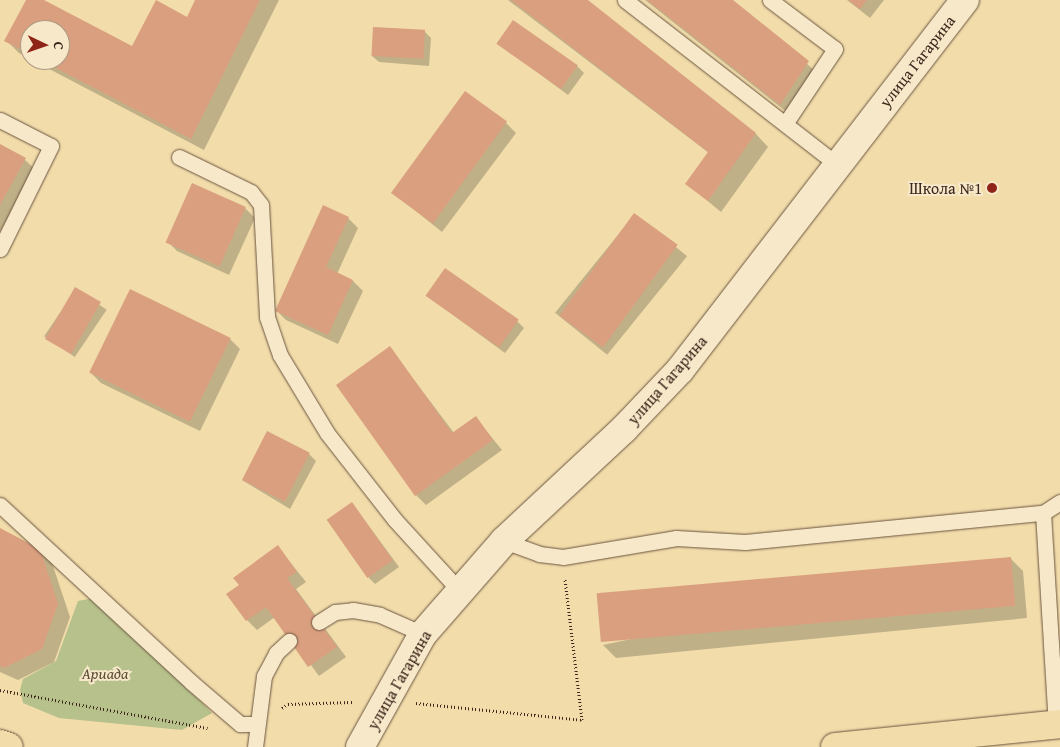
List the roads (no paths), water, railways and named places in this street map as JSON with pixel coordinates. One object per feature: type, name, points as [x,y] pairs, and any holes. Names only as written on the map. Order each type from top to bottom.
[{"type":"main road","points":[[835,747],[1058,724]]},
{"type":"main road","points":[[0,744],[8,747]]},
{"type":"street","name":"улица Гагарина","points":[[360,747],[384,700],[423,634],[459,590],[504,541],[624,429],[680,370],[964,0]]},
{"type":"lane","points":[[625,0],[838,165]]},
{"type":"lane","points":[[770,0],[834,49],[786,124]]},
{"type":"lane","points":[[0,120],[51,146],[0,249]]},
{"type":"lane","points":[[179,157],[251,192],[262,204],[266,301],[280,355],[327,433],[395,520],[459,590]]},
{"type":"lane","points":[[504,541],[539,554],[563,557],[676,538],[746,542],[1044,514],[1060,502]]},
{"type":"lane","points":[[0,505],[248,724],[255,747]]},
{"type":"lane","points":[[1044,514],[1058,724]]},
{"type":"lane","points":[[319,622],[335,612],[353,610],[380,615],[423,634]]},
{"type":"lane","points":[[248,724],[264,676],[276,652],[289,641]]},
{"type":"place","name":"Школа №1","points":[[992,188]]},
{"type":"park label","name":"Ариада","points":[[105,673]]}]
